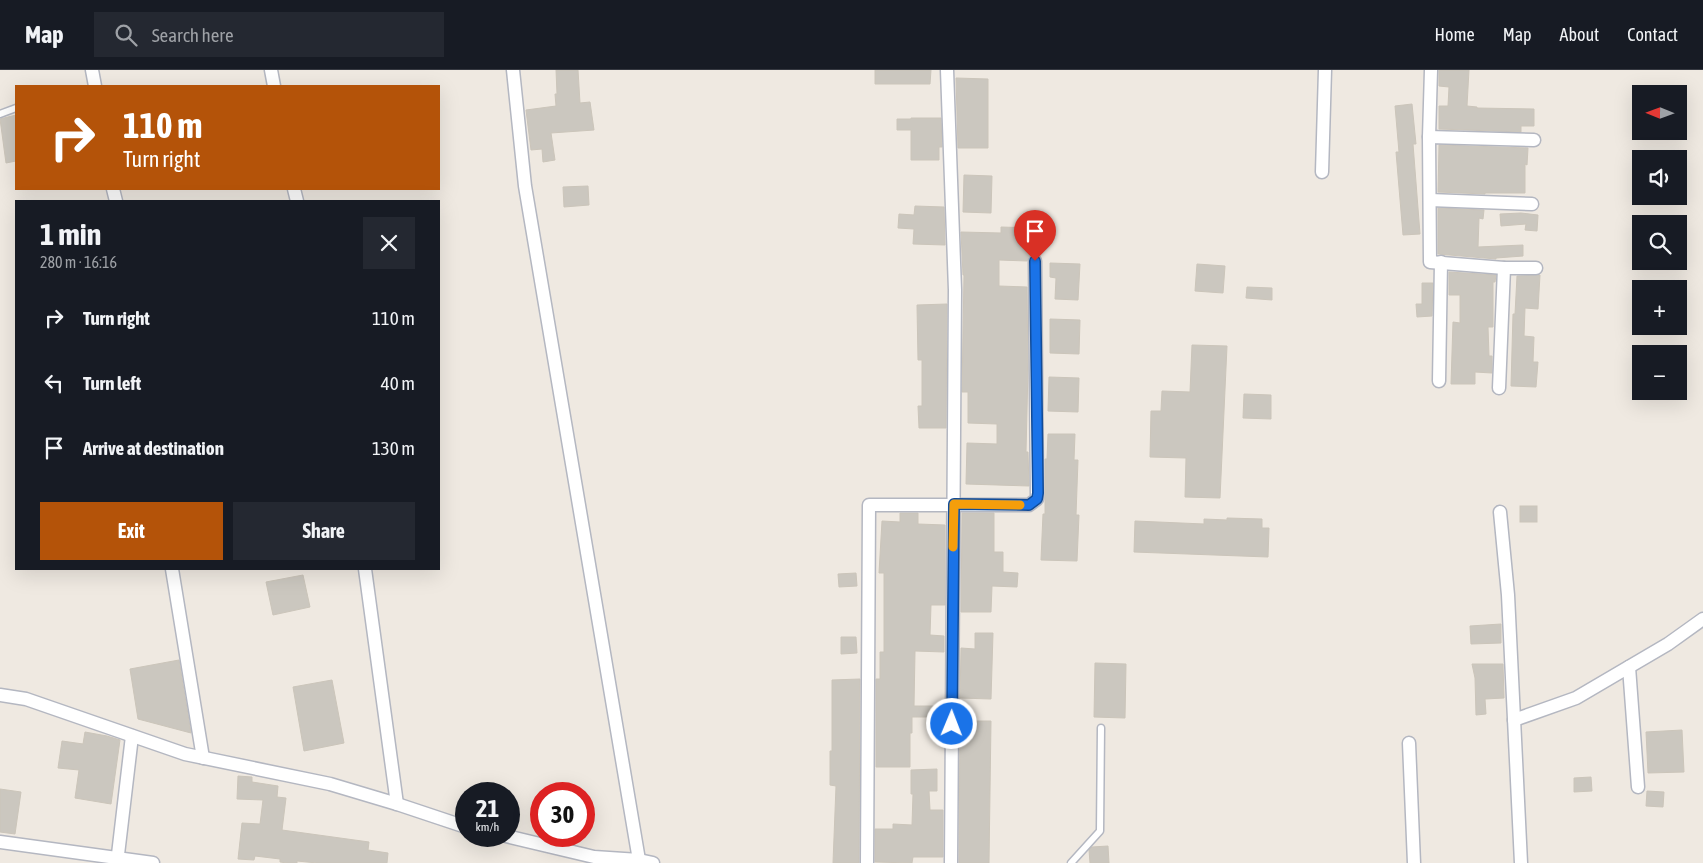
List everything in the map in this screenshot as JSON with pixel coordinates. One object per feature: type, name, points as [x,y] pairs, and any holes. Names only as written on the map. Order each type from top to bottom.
[{"type":"street","points":[[92,70],[95,85]]},
{"type":"street","points":[[271,70],[274,85]]},
{"type":"street","points":[[513,70],[525,186],[638,860]]},
{"type":"street","points":[[947,70],[955,290],[951,863]]},
{"type":"street","points":[[1322,172],[1325,70]]},
{"type":"street","points":[[1431,70],[1429,137],[1430,262],[1504,268],[1536,268]]},
{"type":"street","points":[[1429,137],[1534,140]]},
{"type":"street","points":[[1430,200],[1532,204]]},
{"type":"street","points":[[867,863],[869,505],[1029,505],[1037,499],[1035,261]]},
{"type":"street","points":[[1439,381],[1441,262]]},
{"type":"street","points":[[1499,388],[1504,268]]},
{"type":"street","points":[[1500,512],[1508,594],[1521,863]]},
{"type":"street","points":[[172,570],[203,758]]},
{"type":"street","points":[[365,570],[397,804]]},
{"type":"street","points":[[1514,720],[1576,698],[1668,644],[1703,619]]},
{"type":"street","points":[[1629,667],[1638,787]]},
{"type":"street","points":[[0,695],[26,698],[132,736],[203,758],[330,784],[455,823]]},
{"type":"street","points":[[117,860],[132,736]]},
{"type":"street","points":[[1409,742],[1414,863]]},
{"type":"street","points":[[520,839],[594,857],[653,863]]},
{"type":"street","points":[[0,842],[117,860],[153,863]]},
{"type":"lane","points":[[0,114],[15,108]]},
{"type":"lane","points":[[1071,863],[1100,831],[1101,728]]},
{"type":"building","points":[[556,70],[578,70],[580,103],[590,102],[594,130],[551,133],[555,160],[543,162],[542,149],[531,150],[526,110],[556,106]]},
{"type":"building","points":[[875,70],[931,70],[930,84],[875,84]]},
{"type":"building","points":[[1439,70],[1469,70],[1467,106],[1477,108],[1534,109],[1534,126],[1521,126],[1521,132],[1439,129],[1439,106],[1448,106],[1449,87],[1439,86]]},
{"type":"building","points":[[956,78],[988,79],[988,148],[958,148]]},
{"type":"building","points":[[1412,104],[1416,144],[1413,144],[1420,234],[1403,235],[1396,152],[1399,152],[1395,106]]},
{"type":"building","points":[[15,115],[15,161],[6,163],[0,119]]},
{"type":"building","points":[[941,118],[942,147],[939,147],[939,160],[911,160],[911,130],[897,130],[897,119]]},
{"type":"building","points":[[1439,145],[1528,148],[1527,165],[1525,164],[1525,193],[1438,192]]},
{"type":"building","points":[[964,175],[992,176],[991,213],[963,212]]},
{"type":"building","points":[[588,186],[589,205],[564,207],[563,187]]},
{"type":"building","points":[[915,206],[944,207],[945,245],[913,244],[914,229],[898,228],[899,214],[914,215]]},
{"type":"building","points":[[1438,208],[1484,210],[1483,219],[1479,218],[1478,247],[1523,245],[1523,256],[1496,259],[1438,254]]},
{"type":"building","points":[[1521,213],[1538,215],[1537,231],[1525,230],[1526,224],[1501,226],[1500,214]]},
{"type":"building","points":[[1001,227],[1034,228],[1033,253],[1028,257],[1027,261],[999,260],[999,286],[1027,287],[1026,452],[1028,452],[1029,486],[966,484],[967,443],[997,444],[997,424],[968,423],[968,392],[962,392],[964,275],[961,232],[1001,233]]},
{"type":"building","points":[[1050,263],[1080,264],[1078,300],[1055,299],[1056,278],[1050,277]]},
{"type":"building","points":[[1197,264],[1225,266],[1223,293],[1195,291]]},
{"type":"building","points":[[1449,272],[1496,275],[1495,282],[1493,282],[1493,327],[1488,327],[1489,356],[1492,356],[1492,373],[1475,372],[1475,384],[1451,384],[1453,322],[1460,323],[1460,295],[1449,295]]},
{"type":"building","points":[[1540,275],[1538,309],[1525,308],[1524,336],[1534,337],[1533,362],[1538,362],[1536,387],[1511,386],[1513,314],[1515,314],[1517,276]]},
{"type":"building","points":[[1422,283],[1433,283],[1432,316],[1417,317],[1416,304],[1422,304]]},
{"type":"building","points":[[1247,287],[1272,288],[1272,300],[1246,298]]},
{"type":"building","points":[[947,304],[946,428],[919,428],[918,406],[922,406],[922,360],[918,360],[917,305]]},
{"type":"building","points":[[1050,319],[1080,320],[1079,354],[1050,353]]},
{"type":"building","points":[[1192,345],[1227,346],[1220,498],[1185,497],[1186,458],[1150,457],[1151,411],[1161,411],[1162,391],[1190,392]]},
{"type":"building","points":[[1049,377],[1079,378],[1078,412],[1048,411]]},
{"type":"building","points":[[1244,394],[1271,395],[1271,419],[1243,418]]},
{"type":"building","points":[[1048,434],[1075,434],[1074,460],[1078,460],[1076,515],[1079,515],[1077,561],[1041,560],[1043,514],[1045,514],[1045,459],[1047,459]]},
{"type":"building","points":[[1520,506],[1537,506],[1537,522],[1520,522]]},
{"type":"building","points":[[900,513],[918,513],[918,524],[945,525],[945,605],[931,605],[930,635],[944,636],[944,652],[915,651],[914,706],[944,706],[944,717],[912,717],[910,767],[876,767],[876,679],[880,679],[880,652],[884,652],[884,573],[879,573],[882,521],[900,522]]},
{"type":"building","points":[[962,513],[994,513],[994,552],[1003,552],[1003,572],[1018,573],[1017,587],[992,586],[991,612],[961,612]]},
{"type":"building","points":[[1227,518],[1262,519],[1262,528],[1269,528],[1268,557],[1134,552],[1135,521],[1204,524],[1204,519],[1227,520]]},
{"type":"building","points":[[856,573],[857,586],[839,587],[838,574]]},
{"type":"building","points":[[303,575],[310,607],[273,615],[266,582]]},
{"type":"building","points":[[1501,624],[1501,643],[1471,644],[1470,626]]},
{"type":"building","points":[[975,633],[993,633],[991,699],[960,698],[961,648],[975,649]]},
{"type":"building","points":[[841,637],[856,637],[857,653],[841,654]]},
{"type":"building","points":[[179,660],[191,733],[138,719],[130,669]]},
{"type":"building","points":[[1095,663],[1126,664],[1125,718],[1094,717]]},
{"type":"building","points":[[1472,664],[1503,664],[1504,698],[1485,699],[1486,714],[1476,715],[1475,678]]},
{"type":"building","points":[[860,679],[859,863],[833,863],[836,786],[830,785],[832,680]]},
{"type":"building","points":[[332,680],[344,743],[304,751],[293,687]]},
{"type":"building","points":[[960,721],[991,721],[989,863],[959,863]]},
{"type":"building","points":[[1682,730],[1684,772],[1648,773],[1646,732]]},
{"type":"building","points":[[85,732],[120,740],[111,804],[75,798],[79,770],[58,768],[62,741],[83,744]]},
{"type":"building","points":[[937,769],[937,791],[929,791],[930,810],[943,810],[943,857],[913,857],[912,863],[875,862],[875,829],[893,829],[893,824],[912,825],[913,794],[911,794],[911,770]]},
{"type":"building","points":[[238,776],[252,777],[252,782],[278,786],[277,797],[286,798],[282,830],[369,842],[368,850],[388,853],[387,863],[317,863],[297,861],[297,863],[287,863],[280,862],[280,859],[255,856],[254,860],[238,859],[242,823],[260,824],[263,800],[237,799]]},
{"type":"building","points":[[1591,777],[1592,791],[1574,792],[1574,778]]},
{"type":"building","points":[[0,789],[21,792],[15,834],[0,832]]},
{"type":"building","points":[[1647,791],[1664,792],[1663,807],[1646,806]]},
{"type":"building","points":[[1108,846],[1109,863],[1090,863],[1089,850],[1092,847]]},
{"type":"slow traffic","points":[[953,547],[954,504],[1020,505]]},
{"type":"route","points":[[952,724],[954,504],[1029,505],[1037,499],[1035,261]]}]
